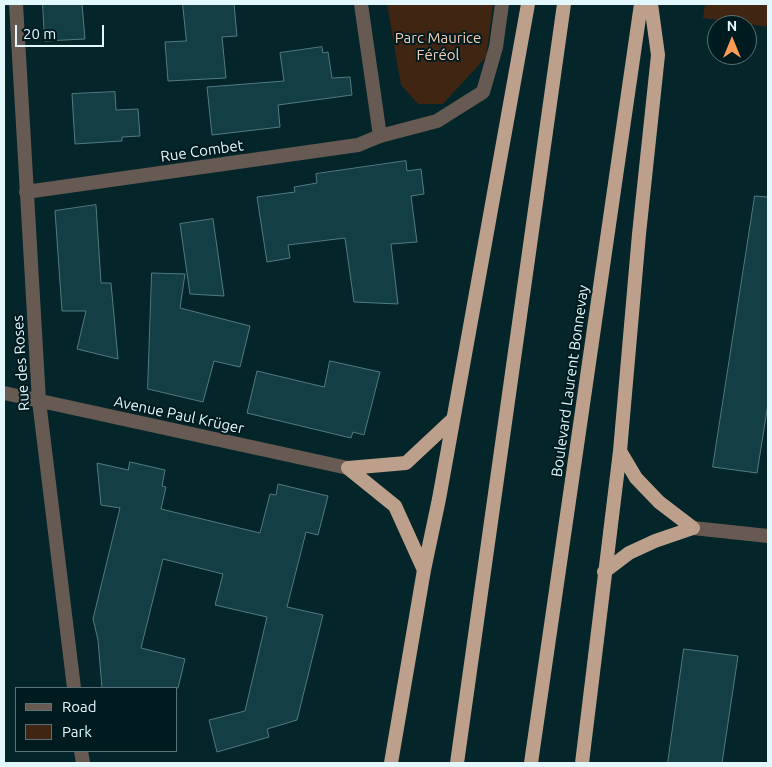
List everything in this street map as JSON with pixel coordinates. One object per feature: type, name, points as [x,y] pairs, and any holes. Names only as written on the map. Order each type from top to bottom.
[{"type":"highway","points":[[391,763],[424,570],[528,4]]},
{"type":"highway","points":[[457,763],[564,4]]},
{"type":"highway","name":"Boulevard Laurent Bonnevay","points":[[531,763],[641,4]]},
{"type":"highway","points":[[582,763],[620,451],[638,234],[658,55],[651,4]]},
{"type":"highway","points":[[348,468],[406,463],[453,419]]},
{"type":"highway","points":[[620,451],[636,478],[659,502],[693,528]]},
{"type":"highway","points":[[348,468],[395,506],[424,570]]},
{"type":"highway","points":[[604,572],[638,549],[693,528]]},
{"type":"street","name":"Rue des Roses","points":[[16,4],[38,401],[74,687]]},
{"type":"street","points":[[361,4],[380,136]]},
{"type":"street","name":"Rue Combet","points":[[26,192],[358,145],[380,136],[437,122],[483,92],[496,47],[502,4]]},
{"type":"street","name":"Avenue Paul Krüger","points":[[4,393],[348,468]]},
{"type":"street","points":[[693,528],[768,536]]},
{"type":"green space","name":"Parc Maurice Féréol","points":[[387,4],[493,4],[486,57],[443,104],[418,104],[401,85]]},
{"type":"green space","points":[[705,4],[768,4],[768,27],[757,25],[757,15],[707,15],[707,19],[703,18]]},
{"type":"building","points":[[43,4],[82,4],[85,39],[45,41]]},
{"type":"building","points":[[183,4],[234,4],[237,36],[222,37],[226,78],[168,81],[165,42],[186,41]]},
{"type":"building","points":[[322,47],[323,53],[328,52],[332,78],[350,77],[352,95],[278,105],[280,127],[212,135],[207,87],[284,81],[280,53]]},
{"type":"building","points":[[115,92],[116,110],[138,109],[140,136],[122,137],[122,141],[75,144],[72,94]]},
{"type":"building","points":[[406,161],[407,171],[421,169],[424,194],[411,196],[417,242],[391,244],[398,304],[354,302],[345,238],[288,245],[290,258],[267,262],[257,197],[295,192],[294,187],[317,183],[316,174]]},
{"type":"building","points":[[755,196],[768,197],[768,404],[757,473],[713,467]]},
{"type":"building","points":[[96,205],[101,283],[111,283],[118,359],[77,349],[86,311],[62,311],[55,211]]},
{"type":"building","points":[[213,219],[224,296],[190,294],[180,224]]},
{"type":"building","points":[[152,273],[185,274],[180,308],[250,326],[240,367],[214,361],[203,402],[148,389]]},
{"type":"building","points":[[330,361],[380,372],[364,435],[353,432],[351,438],[247,413],[257,371],[324,387]]},
{"type":"building","points":[[130,462],[165,470],[162,486],[166,487],[161,509],[260,533],[270,494],[276,495],[278,484],[328,496],[318,535],[306,532],[287,607],[323,615],[297,720],[267,729],[269,737],[217,752],[209,720],[245,711],[267,617],[215,605],[223,574],[163,559],[141,648],[185,659],[178,688],[102,687],[98,640],[93,619],[120,508],[101,505],[97,463],[128,470]]},
{"type":"building","points":[[684,649],[738,656],[722,763],[668,763]]}]
